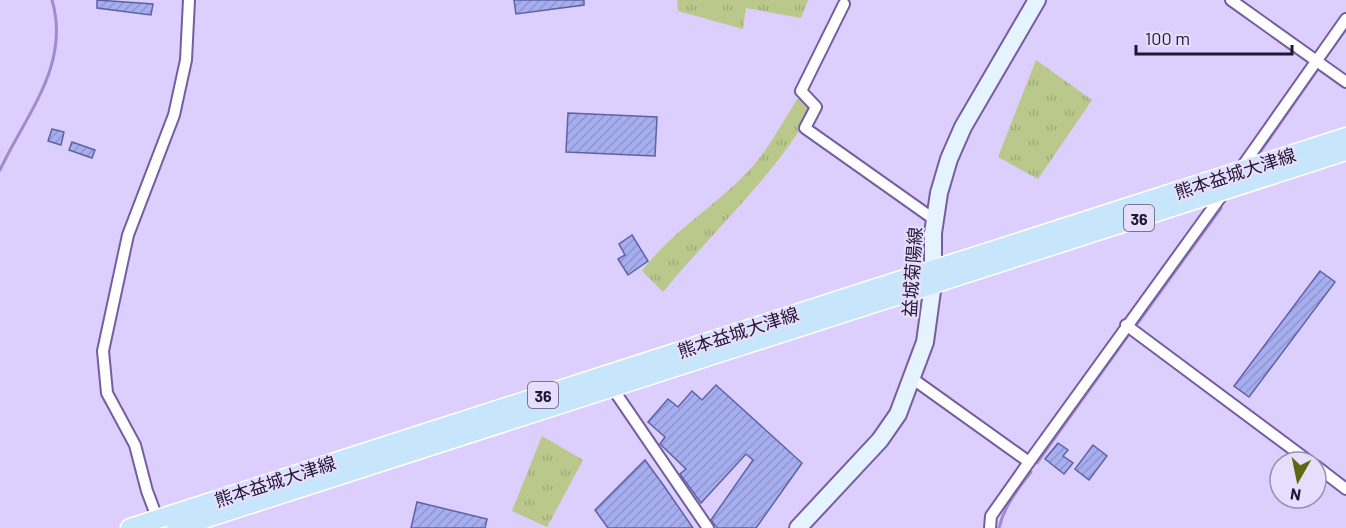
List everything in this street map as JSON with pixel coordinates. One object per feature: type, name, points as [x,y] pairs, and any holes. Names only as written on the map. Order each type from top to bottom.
[{"type":"main road","name":"益城菊陽線","points":[[798,528],[880,440],[898,414],[925,342],[933,277],[935,220],[939,193],[949,159],[963,127],[1037,0]]},
{"type":"main road","name":"熊本益城大津線","points":[[176,528],[611,386],[1239,171],[1346,137]]},
{"type":"main road","name":"熊本益城大津線","points":[[130,528],[159,524],[933,277],[1226,190],[1346,151]]},
{"type":"street","points":[[159,524],[135,445],[106,393],[103,351],[128,235],[174,115],[186,60],[189,0]]},
{"type":"street","points":[[1231,0],[1346,82]]},
{"type":"street","points":[[844,4],[801,91],[816,107],[805,128],[935,220]]},
{"type":"street","points":[[990,528],[991,516],[1346,19]]},
{"type":"street","points":[[1126,325],[1294,450]]},
{"type":"street","points":[[913,379],[1029,462]]},
{"type":"street","points":[[611,386],[708,528]]},
{"type":"street","points":[[1328,475],[1346,489]]},
{"type":"green space","points":[[677,0],[808,0],[801,18],[746,8],[743,29],[678,11]]},
{"type":"green space","points":[[1036,60],[1092,100],[1038,179],[998,157]]},
{"type":"green space","points":[[798,98],[812,110],[796,135],[761,182],[663,292],[642,271],[669,241],[745,175],[763,153]]},
{"type":"green space","points":[[542,436],[583,460],[547,527],[512,511]]},
{"type":"building","points":[[97,0],[153,4],[151,15],[97,8]]},
{"type":"building","points":[[514,0],[584,0],[584,5],[516,14]]},
{"type":"building","points":[[568,113],[657,117],[655,156],[566,152]]},
{"type":"building","points":[[52,129],[64,132],[61,145],[48,141]]},
{"type":"building","points":[[72,142],[95,150],[92,158],[69,150]]},
{"type":"building","points":[[632,235],[648,261],[628,275],[618,259],[625,255],[619,244]]},
{"type":"building","points":[[1320,271],[1335,282],[1249,397],[1234,386]]},
{"type":"building","points":[[716,385],[802,463],[756,528],[717,528],[711,520],[753,460],[746,454],[701,503],[680,474],[686,469],[660,444],[665,437],[648,422],[668,399],[678,407],[692,391],[702,400]]},
{"type":"building","points":[[1058,443],[1068,450],[1063,456],[1073,463],[1064,474],[1045,459]]},
{"type":"building","points":[[1093,445],[1107,456],[1089,480],[1075,469]]},
{"type":"building","points":[[645,460],[693,528],[608,528],[595,510]]},
{"type":"building","points":[[417,502],[487,519],[485,528],[411,528]]},
{"type":"waterway","points":[[0,170],[33,109],[51,68],[56,46],[56,24],[52,0]]},
{"type":"waterway","points":[[1323,61],[1346,29]]},
{"type":"waterway","points":[[1261,151],[1318,69]]},
{"type":"waterway","points":[[1137,324],[1221,208]]},
{"type":"waterway","points":[[1037,463],[1130,333]]},
{"type":"waterway","points":[[999,528],[1008,505],[1031,472]]}]
